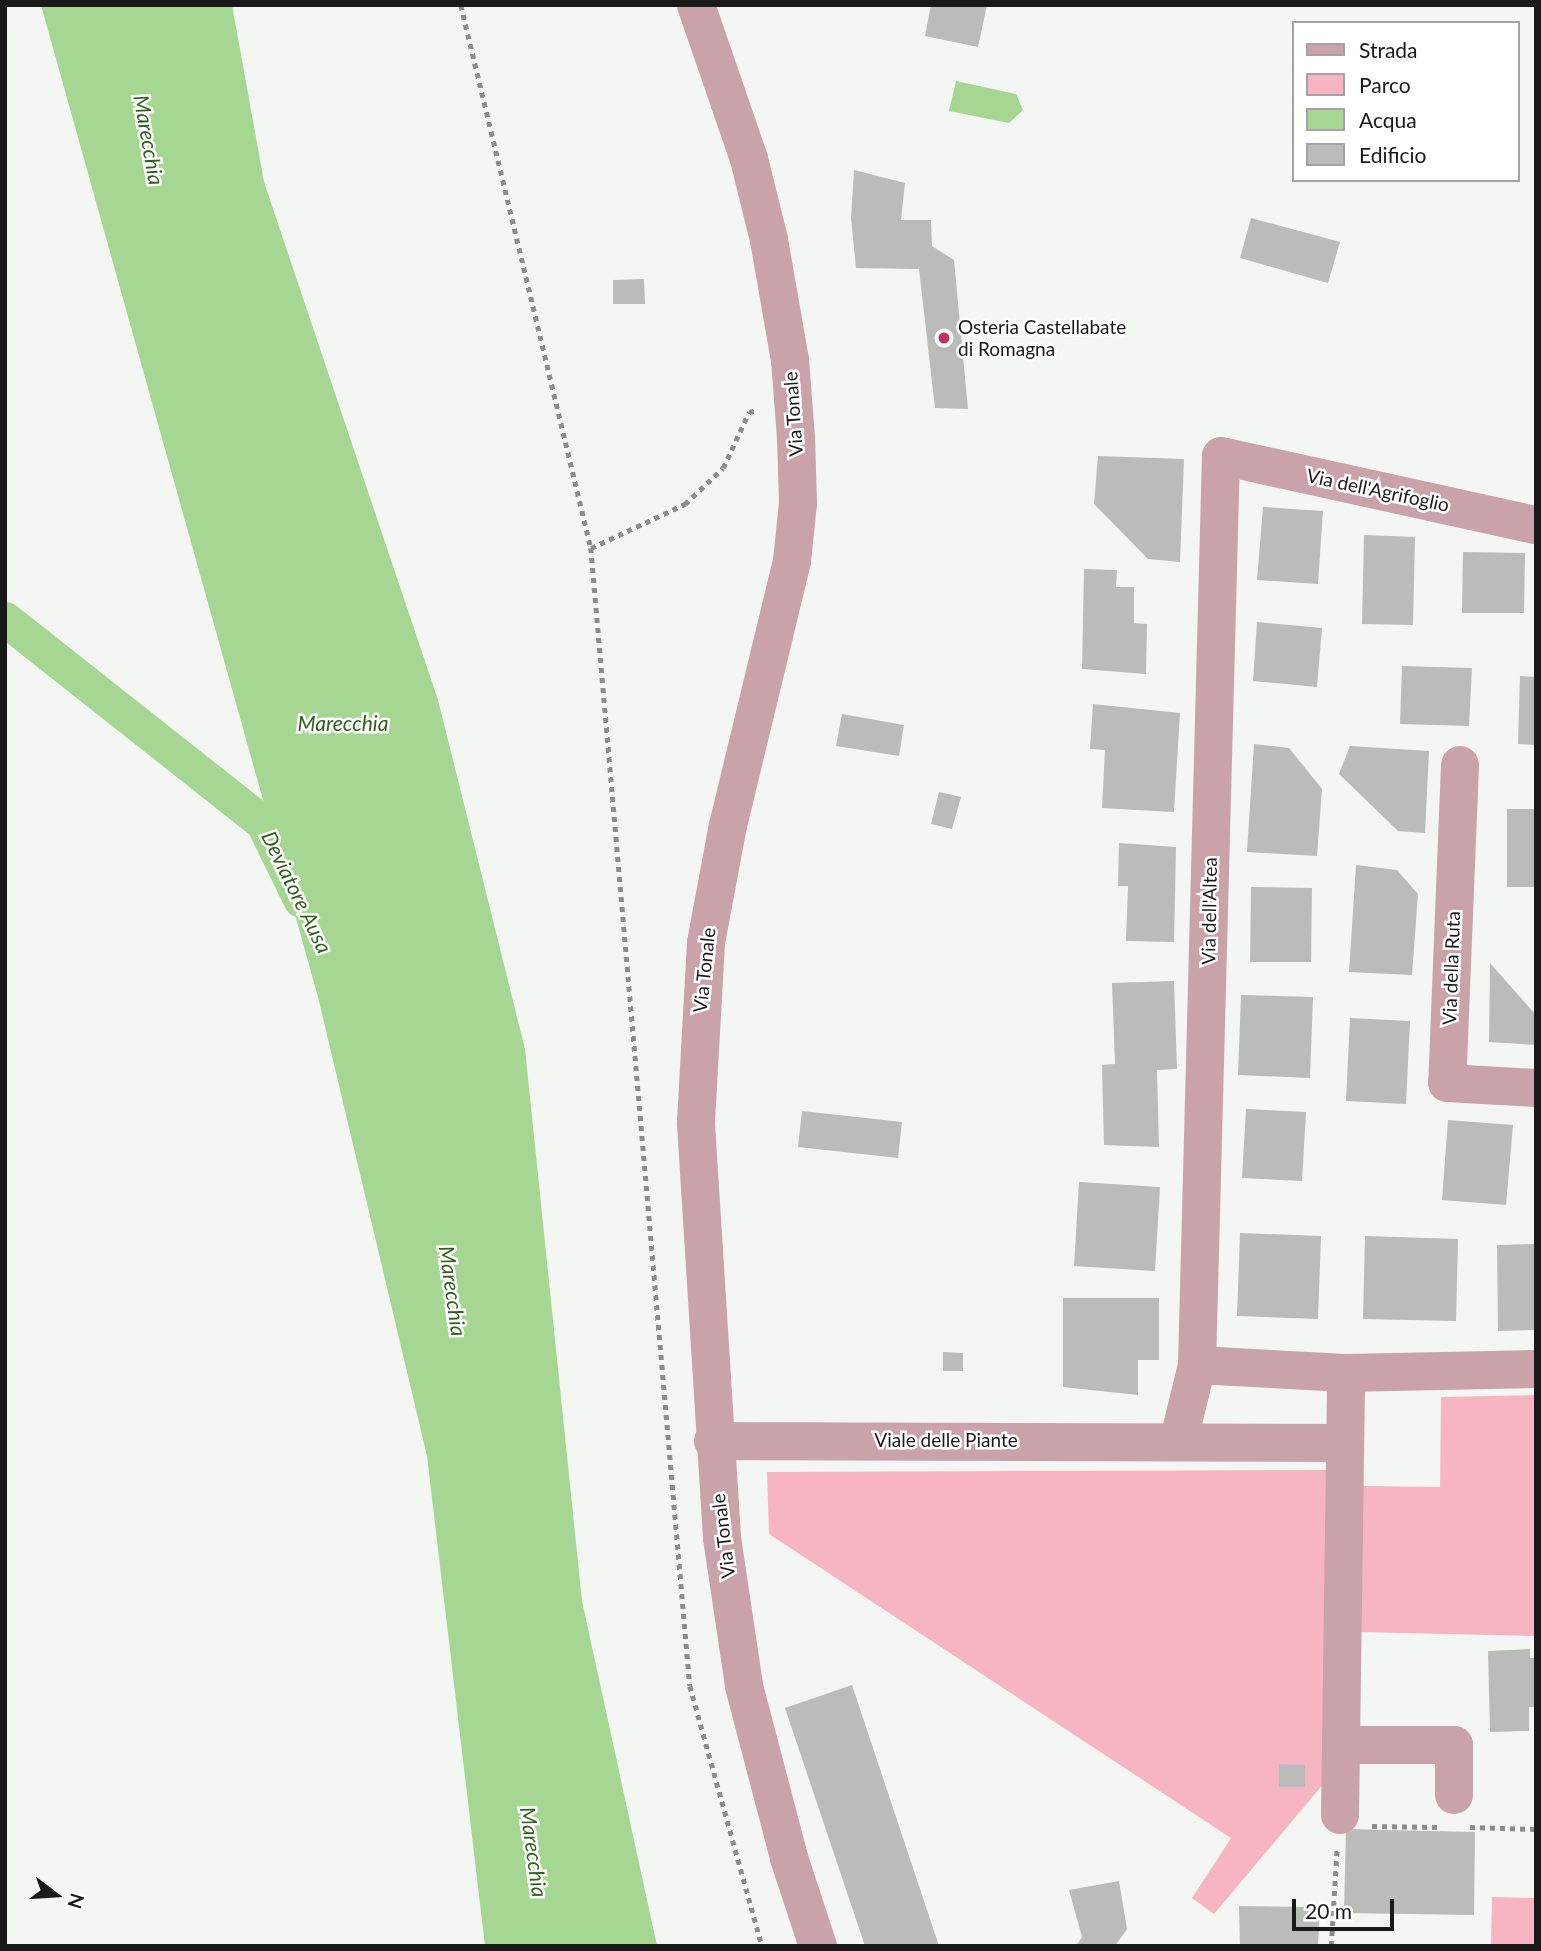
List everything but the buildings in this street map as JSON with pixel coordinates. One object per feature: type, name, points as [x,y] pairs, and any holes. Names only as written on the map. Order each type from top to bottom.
[{"type":"street","name":"Via Tonale","points":[[696,5],[749,159],[780,295],[793,401],[797,503],[792,561],[714,886],[698,1028],[696,1124],[713,1441],[722,1538],[744,1686],[789,1858],[818,1946]]},
{"type":"street","name":"Via dell'Agrifoglio","points":[[1221,456],[1536,525]]},
{"type":"street","name":"Via dell'Altea","points":[[1197,1366],[1221,456]]},
{"type":"street","name":"Via della Ruta","points":[[1460,765],[1447,1083],[1536,1088]]},
{"type":"street","points":[[1179,1439],[1197,1366],[1346,1373],[1536,1369]]},
{"type":"street","points":[[1339,1815],[1346,1373]]},
{"type":"street","name":"Viale delle Piante","points":[[713,1441],[1179,1439],[1345,1443]]},
{"type":"street","points":[[1341,1745],[1454,1745],[1454,1795]]},
{"type":"path","points":[[461,5],[591,548],[690,1686],[762,1946]]},
{"type":"path","points":[[591,548],[685,504],[723,468],[748,412],[793,401]]},
{"type":"green space","points":[[1536,1395],[1536,1636],[1358,1632],[1359,1486],[1440,1487],[1441,1397]]},
{"type":"green space","points":[[1326,1470],[1325,1782],[1214,1914],[1192,1898],[1231,1838],[769,1534],[767,1472]]},
{"type":"green space","points":[[1492,1897],[1536,1898],[1536,1946],[1491,1946]]},
{"type":"water","name":"Marecchia","points":[[41,5],[232,5],[264,182],[438,700],[525,1049],[582,1601],[657,1946],[485,1946],[427,1456],[318,997]]},
{"type":"water","points":[[956,81],[1016,94],[1023,110],[1009,123],[949,111]]},
{"type":"waterway","name":"Deviatore Ausa","points":[[5,619],[263,823],[300,899]]},
{"type":"place","name":"Osteria Castellabate di Romagna","points":[[944,338]]}]
